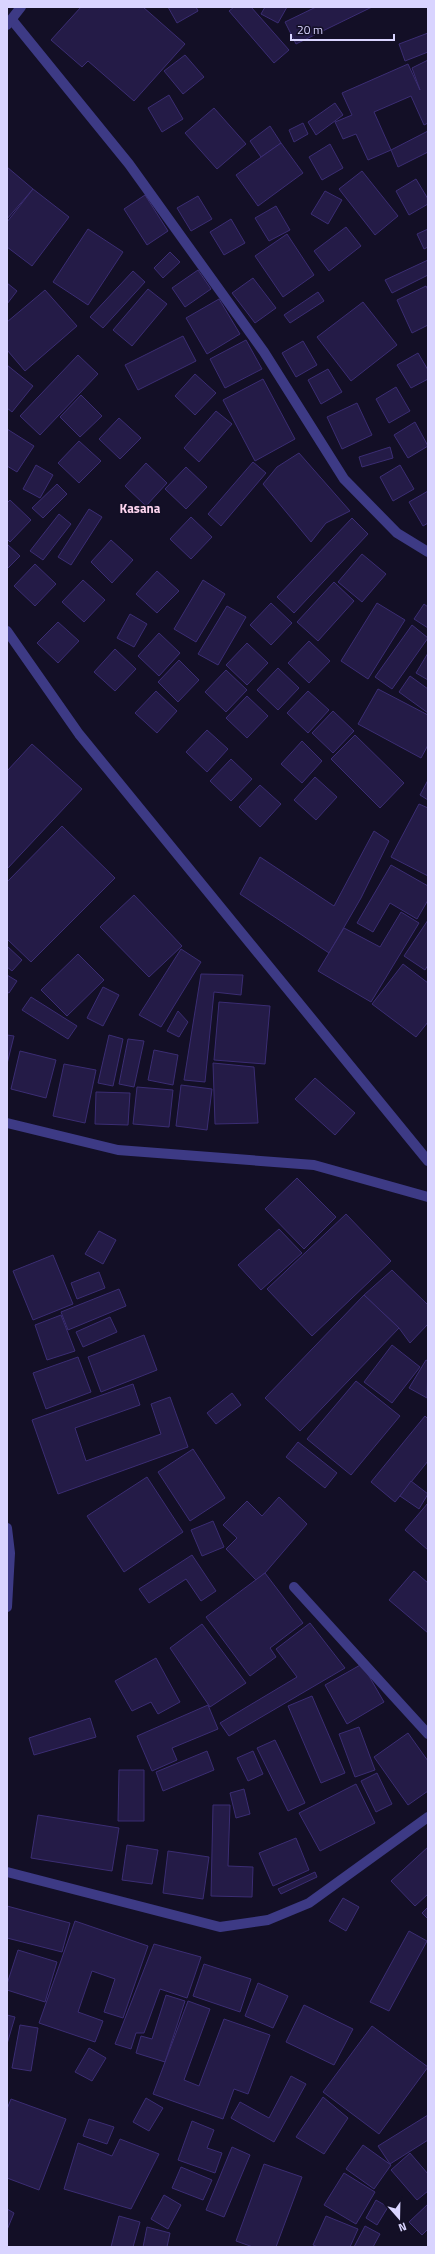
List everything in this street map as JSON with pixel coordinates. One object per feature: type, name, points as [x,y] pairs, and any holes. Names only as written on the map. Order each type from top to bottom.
[{"type":"street","points":[[22,7],[9,22],[129,164],[264,352],[344,478],[397,533],[428,552]]},
{"type":"street","points":[[7,631],[79,734],[428,1161]]},
{"type":"street","points":[[7,1123],[118,1150],[314,1165],[428,1197]]},
{"type":"street","points":[[7,1528],[7,1607]]},
{"type":"street","points":[[294,1587],[428,1734]]},
{"type":"street","points":[[7,1872],[220,1927],[268,1920],[309,1903],[428,1817]]},
{"type":"building","points":[[81,7],[143,7],[185,44],[134,101],[88,61],[82,67],[51,40]]},
{"type":"building","points":[[168,7],[196,7],[198,11],[177,23]]},
{"type":"building","points":[[234,7],[251,7],[289,50],[274,63],[229,11]]},
{"type":"building","points":[[265,7],[287,7],[278,23],[261,14]]},
{"type":"building","points":[[316,7],[372,7],[296,44],[285,22]]},
{"type":"building","points":[[428,33],[428,52],[405,61],[399,44]]},
{"type":"building","points":[[185,55],[204,77],[183,94],[164,71]]},
{"type":"building","points":[[428,60],[428,123],[424,125],[411,96],[374,112],[391,150],[368,160],[356,134],[343,139],[335,122],[352,115],[342,93],[408,64],[420,90],[412,68]]},
{"type":"building","points":[[169,95],[183,119],[162,132],[148,108]]},
{"type":"building","points":[[335,103],[343,115],[316,135],[308,122]]},
{"type":"building","points":[[214,108],[246,144],[217,169],[185,133]]},
{"type":"building","points":[[303,123],[308,134],[294,142],[289,130]]},
{"type":"building","points":[[270,126],[281,143],[261,157],[250,141]]},
{"type":"building","points":[[428,131],[428,152],[398,167],[391,150]]},
{"type":"building","points":[[281,143],[303,173],[258,206],[236,175]]},
{"type":"building","points":[[330,144],[343,168],[322,180],[309,157]]},
{"type":"building","points":[[7,167],[33,189],[7,219]]},
{"type":"building","points":[[362,171],[398,216],[375,235],[339,189]]},
{"type":"building","points":[[416,179],[428,199],[428,204],[409,215],[396,191]]},
{"type":"building","points":[[33,189],[69,217],[32,266],[7,247],[7,222]]},
{"type":"building","points":[[325,191],[342,200],[328,224],[311,214]]},
{"type":"building","points":[[145,195],[168,231],[147,245],[124,209]]},
{"type":"building","points":[[198,196],[212,219],[191,231],[177,208]]},
{"type":"building","points":[[276,206],[290,230],[269,241],[255,218]]},
{"type":"building","points":[[231,219],[245,243],[224,255],[210,232]]},
{"type":"building","points":[[346,227],[361,246],[329,271],[314,251]]},
{"type":"building","points":[[88,229],[123,252],[88,305],[53,282]]},
{"type":"building","points":[[428,229],[428,247],[424,249],[417,234]]},
{"type":"building","points":[[287,234],[314,275],[283,297],[255,256]]},
{"type":"building","points":[[170,252],[180,262],[163,278],[154,268]]},
{"type":"building","points":[[428,260],[428,275],[392,293],[385,280]]},
{"type":"building","points":[[198,270],[211,289],[185,307],[172,288]]},
{"type":"building","points":[[133,271],[145,282],[103,328],[90,317]]},
{"type":"building","points":[[253,278],[276,308],[255,323],[232,293]]},
{"type":"building","points":[[7,283],[17,291],[7,304]]},
{"type":"building","points":[[426,286],[428,290],[428,325],[412,333],[397,300]]},
{"type":"building","points":[[148,289],[167,304],[132,346],[113,330]]},
{"type":"building","points":[[45,290],[77,326],[25,371],[7,350],[7,322]]},
{"type":"building","points":[[318,292],[324,301],[290,323],[284,315]]},
{"type":"building","points":[[219,299],[240,334],[207,354],[186,318]]},
{"type":"building","points":[[363,302],[397,345],[351,381],[317,337]]},
{"type":"building","points":[[183,336],[196,361],[138,390],[125,365]]},
{"type":"building","points":[[246,340],[262,369],[225,388],[210,359]]},
{"type":"building","points":[[303,341],[317,365],[296,377],[282,353]]},
{"type":"building","points":[[418,353],[428,370],[428,379],[411,388],[397,365]]},
{"type":"building","points":[[78,355],[98,374],[40,435],[20,416]]},
{"type":"building","points":[[7,365],[33,386],[12,412],[7,408]]},
{"type":"building","points":[[328,369],[342,392],[321,404],[308,380]]},
{"type":"building","points":[[195,374],[216,393],[195,415],[175,396]]},
{"type":"building","points":[[263,379],[295,439],[255,461],[223,400]]},
{"type":"building","points":[[396,387],[410,411],[389,423],[376,399]]},
{"type":"building","points":[[81,395],[102,416],[80,437],[60,417]]},
{"type":"building","points":[[357,403],[372,435],[342,449],[327,417]]},
{"type":"building","points":[[216,411],[232,424],[199,462],[184,448]]},
{"type":"building","points":[[119,418],[141,438],[120,459],[99,439]]},
{"type":"building","points":[[415,422],[428,446],[408,458],[394,435]]},
{"type":"building","points":[[7,429],[34,446],[17,472],[7,466]]},
{"type":"building","points":[[79,441],[101,461],[79,483],[58,463]]},
{"type":"building","points":[[390,447],[393,458],[362,467],[359,457]]},
{"type":"building","points":[[299,453],[350,511],[326,523],[311,542],[263,484],[277,467]]},
{"type":"building","points":[[253,462],[266,473],[221,526],[208,514]]},
{"type":"building","points":[[146,463],[167,483],[146,506],[125,486]]},
{"type":"building","points":[[36,465],[53,475],[40,498],[23,489]]},
{"type":"building","points":[[400,465],[414,489],[393,501],[380,477]]},
{"type":"building","points":[[186,467],[207,487],[186,509],[165,489]]},
{"type":"building","points":[[57,484],[67,494],[43,518],[32,508]]},
{"type":"building","points":[[428,491],[428,523],[423,526],[409,502]]},
{"type":"building","points":[[10,500],[31,520],[10,542],[7,539],[7,503]]},
{"type":"building","points":[[89,509],[102,517],[71,565],[58,557]]},
{"type":"building","points":[[59,514],[71,524],[43,560],[30,551]]},
{"type":"building","points":[[191,517],[212,537],[191,559],[170,539]]},
{"type":"building","points":[[352,518],[368,534],[294,613],[277,597]]},
{"type":"building","points":[[111,540],[133,560],[112,583],[91,562]]},
{"type":"building","points":[[7,544],[20,556],[7,569]]},
{"type":"building","points":[[362,554],[386,574],[362,602],[338,582]]},
{"type":"building","points":[[35,564],[56,584],[35,606],[14,586]]},
{"type":"building","points":[[157,571],[179,591],[157,613],[136,594]]},
{"type":"building","points":[[83,580],[105,600],[84,622],[62,602]]},
{"type":"building","points":[[203,580],[225,594],[196,642],[174,629]]},
{"type":"building","points":[[334,582],[354,601],[318,641],[297,622]]},
{"type":"building","points":[[271,603],[292,623],[271,645],[250,625]]},
{"type":"building","points":[[377,603],[405,620],[368,679],[341,661]]},
{"type":"building","points":[[424,604],[428,607],[428,628],[414,619]]},
{"type":"building","points":[[227,606],[246,617],[218,665],[198,654]]},
{"type":"building","points":[[130,614],[147,624],[134,647],[117,638]]},
{"type":"building","points":[[58,622],[79,641],[58,663],[37,643]]},
{"type":"building","points":[[412,625],[428,638],[392,689],[375,677]]},
{"type":"building","points":[[159,633],[180,653],[159,676],[138,656]]},
{"type":"building","points":[[309,641],[330,661],[309,683],[288,663]]},
{"type":"building","points":[[247,643],[268,663],[247,685],[226,665]]},
{"type":"building","points":[[115,649],[136,669],[115,691],[94,672]]},
{"type":"building","points":[[428,653],[428,680],[416,673]]},
{"type":"building","points":[[179,660],[199,680],[178,702],[158,682]]},
{"type":"building","points":[[278,668],[299,688],[278,710],[257,690]]},
{"type":"building","points":[[226,670],[247,690],[226,712],[205,692]]},
{"type":"building","points":[[410,676],[428,689],[428,713],[399,692]]},
{"type":"building","points":[[378,689],[428,715],[428,745],[421,758],[358,724]]},
{"type":"building","points":[[156,691],[177,711],[157,733],[135,713]]},
{"type":"building","points":[[308,691],[329,710],[308,733],[287,713]]},
{"type":"building","points":[[247,696],[268,716],[247,738],[226,718]]},
{"type":"building","points":[[333,711],[354,731],[333,753],[312,733]]},
{"type":"building","points":[[207,730],[228,749],[207,772],[186,752]]},
{"type":"building","points":[[355,735],[404,783],[380,808],[331,759]]},
{"type":"building","points":[[302,741],[322,761],[302,783],[281,764]]},
{"type":"building","points":[[32,744],[82,789],[7,869],[7,771]]},
{"type":"building","points":[[231,759],[252,779],[231,801],[210,781]]},
{"type":"building","points":[[315,777],[337,797],[316,820],[294,800]]},
{"type":"building","points":[[428,780],[428,800],[420,795]]},
{"type":"building","points":[[260,785],[281,804],[260,827],[239,807]]},
{"type":"building","points":[[419,804],[428,808],[428,876],[391,857]]},
{"type":"building","points":[[62,826],[115,878],[31,962],[7,939],[7,882]]},
{"type":"building","points":[[374,831],[389,841],[361,898],[329,953],[240,894],[260,857],[334,906]]},
{"type":"building","points":[[391,865],[428,886],[428,900],[417,919],[390,903],[373,932],[357,923]]},
{"type":"building","points":[[134,895],[182,946],[149,977],[100,927]]},
{"type":"building","points":[[401,912],[419,923],[371,1002],[318,971],[344,928],[380,947]]},
{"type":"building","points":[[428,920],[428,965],[425,970],[404,956]]},
{"type":"building","points":[[7,946],[22,960],[12,971],[7,967]]},
{"type":"building","points":[[181,949],[201,962],[161,1027],[139,1015]]},
{"type":"building","points":[[78,954],[104,980],[67,1016],[41,990]]},
{"type":"building","points":[[403,964],[428,983],[428,1022],[416,1037],[372,1004]]},
{"type":"building","points":[[201,974],[243,975],[241,995],[214,992],[205,1082],[184,1080]]},
{"type":"building","points":[[7,975],[17,981],[9,993],[7,992]]},
{"type":"building","points":[[103,987],[119,995],[103,1026],[87,1018]]},
{"type":"building","points":[[31,997],[77,1026],[68,1039],[22,1010]]},
{"type":"building","points":[[219,1002],[270,1006],[265,1064],[214,1060]]},
{"type":"building","points":[[178,1011],[188,1022],[179,1037],[167,1031]]},
{"type":"building","points":[[7,1035],[14,1036],[7,1064]]},
{"type":"building","points":[[109,1035],[123,1039],[113,1086],[98,1083]]},
{"type":"building","points":[[128,1039],[144,1041],[134,1087],[119,1084]]},
{"type":"building","points":[[154,1050],[178,1055],[173,1085],[148,1080]]},
{"type":"building","points":[[20,1051],[56,1060],[46,1098],[11,1089]]},
{"type":"building","points":[[213,1063],[254,1067],[258,1123],[215,1124]]},
{"type":"building","points":[[64,1064],[96,1070],[85,1123],[53,1116]]},
{"type":"building","points":[[315,1078],[355,1113],[335,1135],[295,1099]]},
{"type":"building","points":[[181,1085],[212,1089],[207,1130],[176,1126]]},
{"type":"building","points":[[137,1087],[173,1090],[169,1127],[133,1124]]},
{"type":"building","points":[[96,1092],[130,1093],[128,1125],[95,1124]]},
{"type":"building","points":[[297,1178],[336,1217],[304,1249],[265,1209]]},
{"type":"building","points":[[346,1214],[391,1261],[312,1336],[267,1289]]},
{"type":"building","points":[[279,1229],[302,1253],[261,1290],[238,1265]]},
{"type":"building","points":[[99,1231],[116,1240],[103,1264],[85,1254]]},
{"type":"building","points":[[53,1255],[73,1304],[33,1320],[13,1271]]},
{"type":"building","points":[[392,1270],[428,1305],[428,1324],[410,1343],[399,1328],[364,1295]]},
{"type":"building","points":[[99,1272],[105,1288],[77,1299],[71,1283]]},
{"type":"building","points":[[119,1289],[126,1306],[68,1330],[61,1312]]},
{"type":"building","points":[[364,1295],[399,1328],[300,1431],[265,1398]]},
{"type":"building","points":[[61,1315],[75,1351],[47,1360],[35,1325]]},
{"type":"building","points":[[110,1317],[117,1332],[83,1347],[76,1332]]},
{"type":"building","points":[[144,1335],[157,1370],[101,1392],[88,1357]]},
{"type":"building","points":[[392,1345],[420,1367],[392,1403],[364,1382]]},
{"type":"building","points":[[78,1357],[91,1392],[46,1409],[33,1373]]},
{"type":"building","points":[[426,1360],[428,1361],[427,1398],[409,1388]]},
{"type":"building","points":[[356,1381],[400,1416],[351,1475],[307,1439]]},
{"type":"building","points":[[133,1384],[140,1405],[75,1428],[86,1461],[161,1434],[151,1404],[170,1397],[188,1447],[58,1494],[32,1420]]},
{"type":"building","points":[[232,1393],[241,1405],[216,1424],[207,1413]]},
{"type":"building","points":[[425,1416],[428,1419],[428,1461],[395,1502],[371,1482]]},
{"type":"building","points":[[298,1442],[337,1473],[325,1488],[286,1457]]},
{"type":"building","points":[[193,1449],[225,1498],[190,1521],[158,1472]]},
{"type":"building","points":[[147,1477],[183,1532],[124,1572],[87,1516]]},
{"type":"building","points":[[411,1481],[428,1494],[419,1509],[400,1496]]},
{"type":"building","points":[[279,1497],[307,1524],[265,1573],[256,1580],[226,1549],[237,1538],[223,1525],[247,1501],[262,1516]]},
{"type":"building","points":[[428,1503],[428,1550],[405,1530]]},
{"type":"building","points":[[213,1521],[224,1547],[202,1556],[191,1530]]},
{"type":"building","points":[[192,1555],[216,1591],[201,1601],[186,1579],[149,1603],[139,1589]]},
{"type":"building","points":[[414,1571],[428,1583],[428,1633],[389,1600]]},
{"type":"building","points":[[265,1573],[303,1623],[270,1648],[276,1657],[250,1676],[206,1617]]},
{"type":"building","points":[[310,1623],[345,1668],[229,1736],[220,1723],[297,1677],[276,1649]]},
{"type":"building","points":[[202,1624],[246,1683],[210,1707],[170,1648]]},
{"type":"building","points":[[156,1658],[180,1702],[158,1714],[151,1702],[132,1711],[115,1681]]},
{"type":"building","points":[[362,1664],[384,1702],[347,1724],[325,1685]]},
{"type":"building","points":[[312,1696],[345,1773],[321,1783],[288,1706]]},
{"type":"building","points":[[208,1705],[218,1729],[172,1748],[177,1760],[152,1771],[137,1736]]},
{"type":"building","points":[[90,1718],[96,1737],[34,1755],[29,1738]]},
{"type":"building","points":[[359,1727],[375,1770],[355,1777],[339,1734]]},
{"type":"building","points":[[408,1733],[428,1761],[428,1791],[408,1805],[374,1757]]},
{"type":"building","points":[[275,1740],[305,1803],[288,1811],[257,1748]]},
{"type":"building","points":[[207,1751],[214,1770],[163,1791],[156,1772]]},
{"type":"building","points":[[253,1751],[263,1774],[248,1781],[237,1758]]},
{"type":"building","points":[[119,1770],[144,1770],[144,1821],[118,1821]]},
{"type":"building","points":[[377,1773],[392,1804],[376,1812],[361,1781]]},
{"type":"building","points":[[356,1784],[375,1823],[320,1851],[299,1813]]},
{"type":"building","points":[[244,1789],[250,1814],[236,1818],[230,1793]]},
{"type":"building","points":[[213,1805],[230,1805],[228,1866],[253,1867],[252,1897],[211,1896]]},
{"type":"building","points":[[38,1815],[119,1828],[112,1871],[31,1858]]},
{"type":"building","points":[[296,1838],[309,1870],[273,1886],[259,1853]]},
{"type":"building","points":[[127,1845],[158,1850],[152,1884],[122,1880]]},
{"type":"building","points":[[428,1847],[428,1894],[415,1906],[391,1881]]},
{"type":"building","points":[[168,1851],[209,1857],[203,1899],[163,1893]]},
{"type":"building","points":[[315,1872],[317,1877],[281,1894],[278,1889]]},
{"type":"building","points":[[343,1898],[359,1907],[346,1931],[329,1921]]},
{"type":"building","points":[[7,1906],[70,1923],[62,1952],[7,1938]]},
{"type":"building","points":[[428,1907],[428,1919],[422,1913]]},
{"type":"building","points":[[75,1921],[148,1946],[123,2018],[104,2012],[115,1979],[92,1971],[78,2012],[103,2021],[95,2042],[39,2023]]},
{"type":"building","points":[[409,1931],[427,1941],[389,2011],[370,2002]]},
{"type":"building","points":[[154,1944],[201,1957],[187,1998],[160,1989],[144,2033],[136,2033],[131,2049],[115,2044]]},
{"type":"building","points":[[18,1950],[57,1962],[45,2002],[7,1990],[7,1984]]},
{"type":"building","points":[[204,1964],[251,1979],[240,2012],[193,1996]]},
{"type":"building","points":[[258,1983],[288,1996],[273,2028],[245,2016]]},
{"type":"building","points":[[166,1995],[185,2001],[165,2062],[136,2053],[141,2036],[152,2039]]},
{"type":"building","points":[[188,2001],[210,2009],[184,2080],[199,2086],[224,2019],[270,2035],[248,2094],[234,2089],[223,2119],[153,2094]]},
{"type":"building","points":[[304,2005],[353,2029],[334,2065],[286,2042]]},
{"type":"building","points":[[7,2015],[15,2017],[7,2044]]},
{"type":"building","points":[[20,2025],[38,2028],[31,2071],[12,2068]]},
{"type":"building","points":[[372,2026],[428,2067],[379,2134],[323,2092]]},
{"type":"building","points":[[89,2048],[106,2058],[92,2081],[75,2072]]},
{"type":"building","points":[[291,2076],[306,2084],[274,2142],[231,2118],[240,2102],[269,2118]]},
{"type":"building","points":[[323,2097],[348,2118],[324,2154],[296,2137]]},
{"type":"building","points":[[146,2098],[163,2108],[149,2131],[133,2122]]},
{"type":"building","points":[[11,2099],[66,2119],[39,2190],[7,2178],[7,2109]]},
{"type":"building","points":[[428,2115],[428,2140],[390,2164],[378,2146]]},
{"type":"building","points":[[89,2119],[114,2127],[107,2144],[83,2136]]},
{"type":"building","points":[[192,2121],[214,2130],[207,2148],[222,2153],[215,2173],[178,2160]]},
{"type":"building","points":[[120,2139],[159,2154],[131,2209],[64,2189],[78,2143],[112,2156]]},
{"type":"building","points":[[363,2145],[391,2165],[374,2189],[346,2169]]},
{"type":"building","points":[[232,2147],[250,2155],[224,2217],[206,2210]]},
{"type":"building","points":[[410,2153],[428,2174],[428,2191],[417,2200],[391,2170]]},
{"type":"building","points":[[264,2164],[302,2177],[276,2247],[253,2247],[236,2241]]},
{"type":"building","points":[[181,2167],[212,2180],[203,2200],[172,2188]]},
{"type":"building","points":[[344,2173],[375,2192],[356,2224],[324,2205]]},
{"type":"building","points":[[164,2195],[181,2205],[168,2229],[151,2219]]},
{"type":"building","points":[[376,2200],[388,2207],[377,2225],[366,2218]]},
{"type":"building","points":[[428,2204],[428,2229],[422,2235],[409,2222]]},
{"type":"building","points":[[7,2209],[14,2213],[7,2230]]},
{"type":"building","points":[[119,2216],[140,2222],[133,2247],[111,2247]]},
{"type":"building","points":[[326,2216],[358,2229],[350,2247],[318,2247],[313,2245]]},
{"type":"building","points":[[365,2226],[380,2234],[373,2247],[354,2247]]},
{"type":"building","points":[[147,2227],[170,2233],[167,2247],[143,2247]]},
{"type":"district","name":"Kasana","points":[[140,508]]}]
